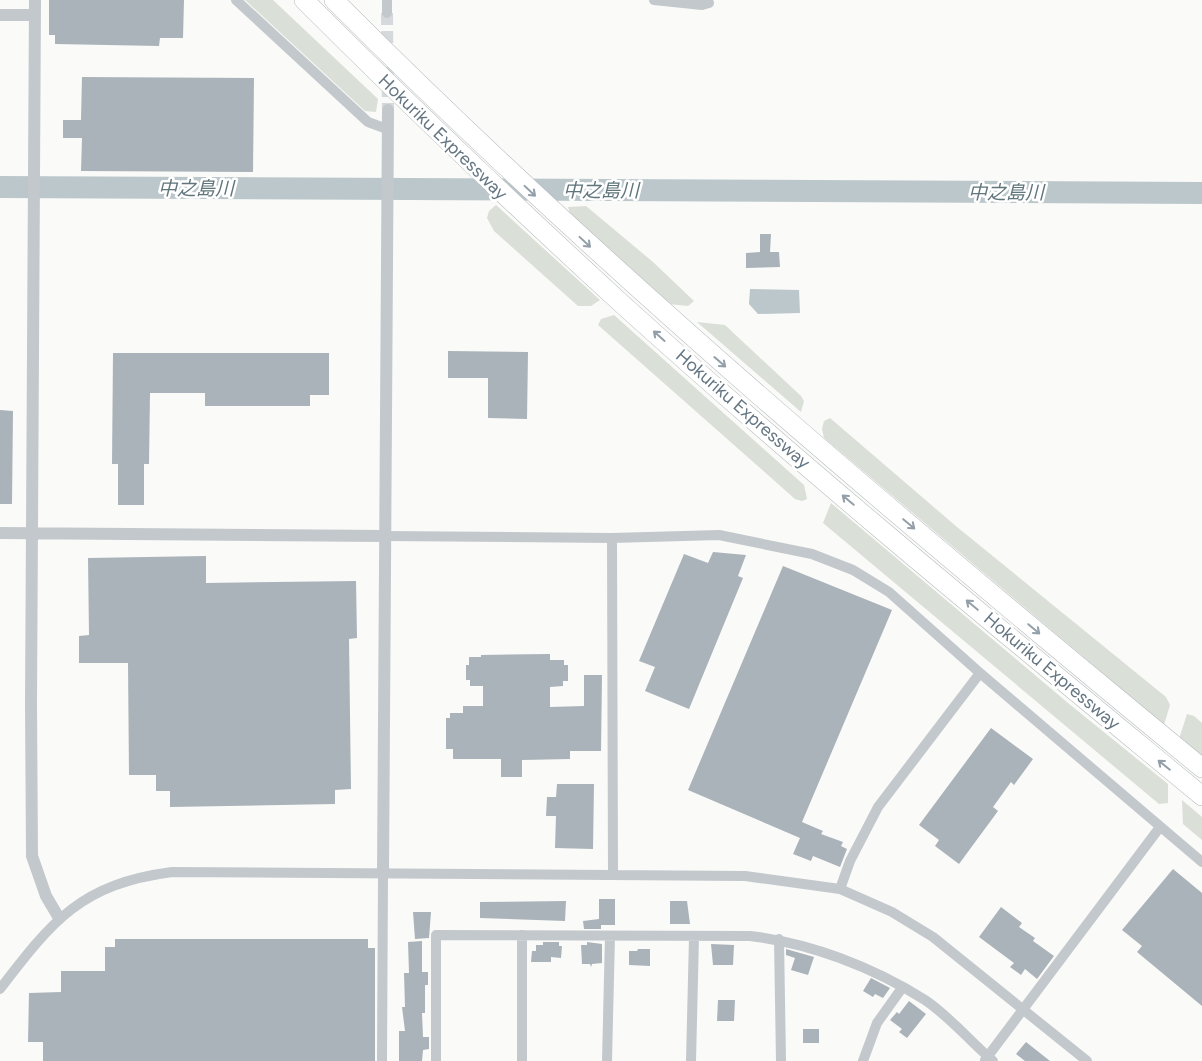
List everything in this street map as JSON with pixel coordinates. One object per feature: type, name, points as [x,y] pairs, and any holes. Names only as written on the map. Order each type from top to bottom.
[{"type":"highway","points":[[297,0],[376,72]]},
{"type":"highway","name":"Hokuriku Expressway","points":[[304,0],[520,210],[630,311],[816,474],[1202,796]]},
{"type":"highway","name":"Hokuriku Expressway","points":[[334,0],[511,172],[643,295],[829,457],[1202,768]]},
{"type":"highway","points":[[346,0],[474,130],[511,172]]},
{"type":"street","points":[[35,0],[32,856],[46,896],[60,918]]},
{"type":"street","points":[[236,0],[368,122],[387,129]]},
{"type":"street","points":[[387,0],[387,12]]},
{"type":"street","points":[[654,0],[702,5],[709,3],[708,0]]},
{"type":"street","points":[[0,14],[35,15]]},
{"type":"street","points":[[382,1061],[388,110]]},
{"type":"street","points":[[0,533],[612,538],[719,535],[812,554],[853,570],[889,592],[980,673],[1202,862]]},
{"type":"street","points":[[612,538],[613,876]]},
{"type":"street","points":[[840,889],[850,861],[878,807],[980,673]]},
{"type":"street","points":[[436,1061],[436,935],[750,936],[780,939],[873,971],[926,1001],[988,1059],[1022,1009],[1160,827]]},
{"type":"street","points":[[0,989],[43,934],[81,901],[103,890],[146,875],[172,872],[383,875],[745,876],[840,889],[892,912],[933,937],[1087,1061]]},
{"type":"street","points":[[522,935],[522,1061]]},
{"type":"street","points":[[607,1061],[610,936]]},
{"type":"street","points":[[691,1061],[694,937]]},
{"type":"street","points":[[780,939],[781,1061]]},
{"type":"street","points":[[863,1061],[877,1023],[902,988]]},
{"type":"shaded area","points":[[245,0],[273,0],[378,99],[376,112],[365,111]]},
{"type":"shaded area","points":[[496,205],[600,300],[591,306],[578,306],[494,231],[487,218],[489,211]]},
{"type":"shaded area","points":[[586,206],[653,262],[694,301],[688,306],[668,304],[571,217],[568,207]]},
{"type":"shaded area","points":[[750,289],[799,290],[800,313],[758,314],[749,304]]},
{"type":"shaded area","points":[[614,315],[804,485],[807,499],[802,501],[795,499],[598,325],[601,319]]},
{"type":"shaded area","points":[[697,322],[725,325],[801,396],[804,401],[801,412]]},
{"type":"shaded area","points":[[830,418],[957,527],[1166,697],[1170,705],[1164,725],[824,438],[822,429],[824,421]]},
{"type":"shaded area","points":[[831,503],[1068,703],[1168,784],[1168,803],[1159,804],[823,523]]},
{"type":"shaded area","points":[[1187,714],[1194,716],[1202,723],[1202,757],[1179,739]]},
{"type":"shaded area","points":[[1182,800],[1202,817],[1202,840],[1183,824]]},
{"type":"building","points":[[49,0],[184,0],[183,38],[160,38],[159,46],[55,44],[55,35],[49,35]]},
{"type":"building","points":[[82,77],[254,78],[253,172],[81,171],[82,138],[63,138],[63,120],[81,120]]},
{"type":"building","points":[[760,234],[771,234],[770,252],[779,252],[780,267],[746,268],[746,253],[760,252]]},
{"type":"building","points":[[448,351],[528,352],[527,419],[488,418],[488,378],[448,378]]},
{"type":"building","points":[[113,353],[329,353],[329,395],[310,395],[310,406],[205,406],[205,393],[150,393],[149,464],[144,464],[144,505],[118,505],[118,464],[112,464]]},
{"type":"building","points":[[0,410],[13,411],[12,504],[0,504]]},
{"type":"building","points":[[713,552],[746,555],[738,576],[743,578],[689,709],[645,691],[655,667],[639,661],[684,554],[708,563]]},
{"type":"building","points":[[206,556],[206,583],[356,581],[357,638],[349,639],[351,789],[335,790],[335,804],[170,807],[170,791],[156,791],[156,775],[129,775],[128,663],[79,663],[79,636],[89,635],[88,558]]},
{"type":"building","points":[[783,566],[892,610],[802,822],[823,831],[821,834],[843,842],[841,846],[847,849],[840,867],[813,856],[811,861],[793,854],[800,838],[688,790]]},
{"type":"building","points":[[550,654],[550,660],[564,660],[564,665],[568,665],[568,681],[563,681],[563,686],[550,687],[550,707],[584,706],[584,675],[602,675],[601,751],[570,751],[570,759],[522,760],[522,777],[501,777],[501,759],[453,759],[453,749],[446,749],[446,718],[450,718],[450,713],[463,713],[463,706],[483,706],[483,686],[470,686],[470,680],[466,680],[466,665],[469,665],[469,657],[481,657],[481,655]]},
{"type":"building","points":[[991,728],[1033,759],[1014,785],[1011,782],[993,807],[998,811],[959,864],[935,846],[939,840],[919,825]]},
{"type":"building","points":[[557,784],[594,784],[593,849],[555,848],[556,816],[546,816],[547,797],[556,797]]},
{"type":"building","points":[[1173,869],[1202,893],[1202,1006],[1137,952],[1142,946],[1122,930]]},
{"type":"building","points":[[599,899],[615,899],[615,925],[601,925],[601,929],[584,929],[583,921],[599,919]]},
{"type":"building","points":[[566,901],[565,921],[480,918],[480,902]]},
{"type":"building","points":[[670,901],[687,901],[690,924],[670,924]]},
{"type":"building","points":[[1001,907],[1022,923],[1019,927],[1035,938],[1033,941],[1054,956],[1037,979],[1025,969],[1021,975],[1010,967],[1014,963],[979,937]]},
{"type":"building","points":[[413,912],[431,912],[429,938],[415,939]]},
{"type":"building","points":[[115,939],[368,939],[368,948],[375,948],[375,1061],[43,1061],[43,1042],[28,1042],[29,993],[61,992],[61,971],[105,971],[105,947],[115,947]]},
{"type":"building","points":[[422,941],[422,972],[428,972],[428,985],[425,985],[425,1013],[422,1013],[423,1037],[429,1037],[429,1049],[423,1050],[422,1061],[399,1061],[399,1031],[405,1031],[402,1007],[405,1007],[404,973],[409,973],[408,942]]},
{"type":"building","points":[[543,942],[559,942],[559,946],[562,946],[561,958],[551,957],[551,962],[531,962],[532,951],[536,951],[536,945],[543,945]]},
{"type":"building","points":[[587,942],[602,944],[602,963],[592,964],[591,967],[590,964],[582,964],[581,945],[587,945]]},
{"type":"building","points":[[711,944],[734,945],[733,965],[713,965]]},
{"type":"building","points":[[638,949],[650,949],[650,966],[629,965],[629,951],[637,951]]},
{"type":"building","points":[[786,949],[814,957],[808,975],[791,970],[795,958],[786,955]]},
{"type":"building","points":[[871,978],[890,988],[883,998],[875,994],[873,997],[863,991]]},
{"type":"building","points":[[718,1000],[735,1000],[734,1021],[717,1021]]},
{"type":"building","points":[[909,1001],[926,1014],[907,1038],[899,1032],[902,1029],[890,1020],[897,1012],[899,1014]]},
{"type":"building","points":[[803,1029],[819,1029],[819,1043],[803,1043]]},
{"type":"building","points":[[1026,1042],[1050,1061],[1025,1061],[1016,1054]]},
{"type":"waterway","name":"中之島川","points":[[0,187],[1202,193]]},
{"type":"tunnel","points":[[387,13],[388,110]]}]
